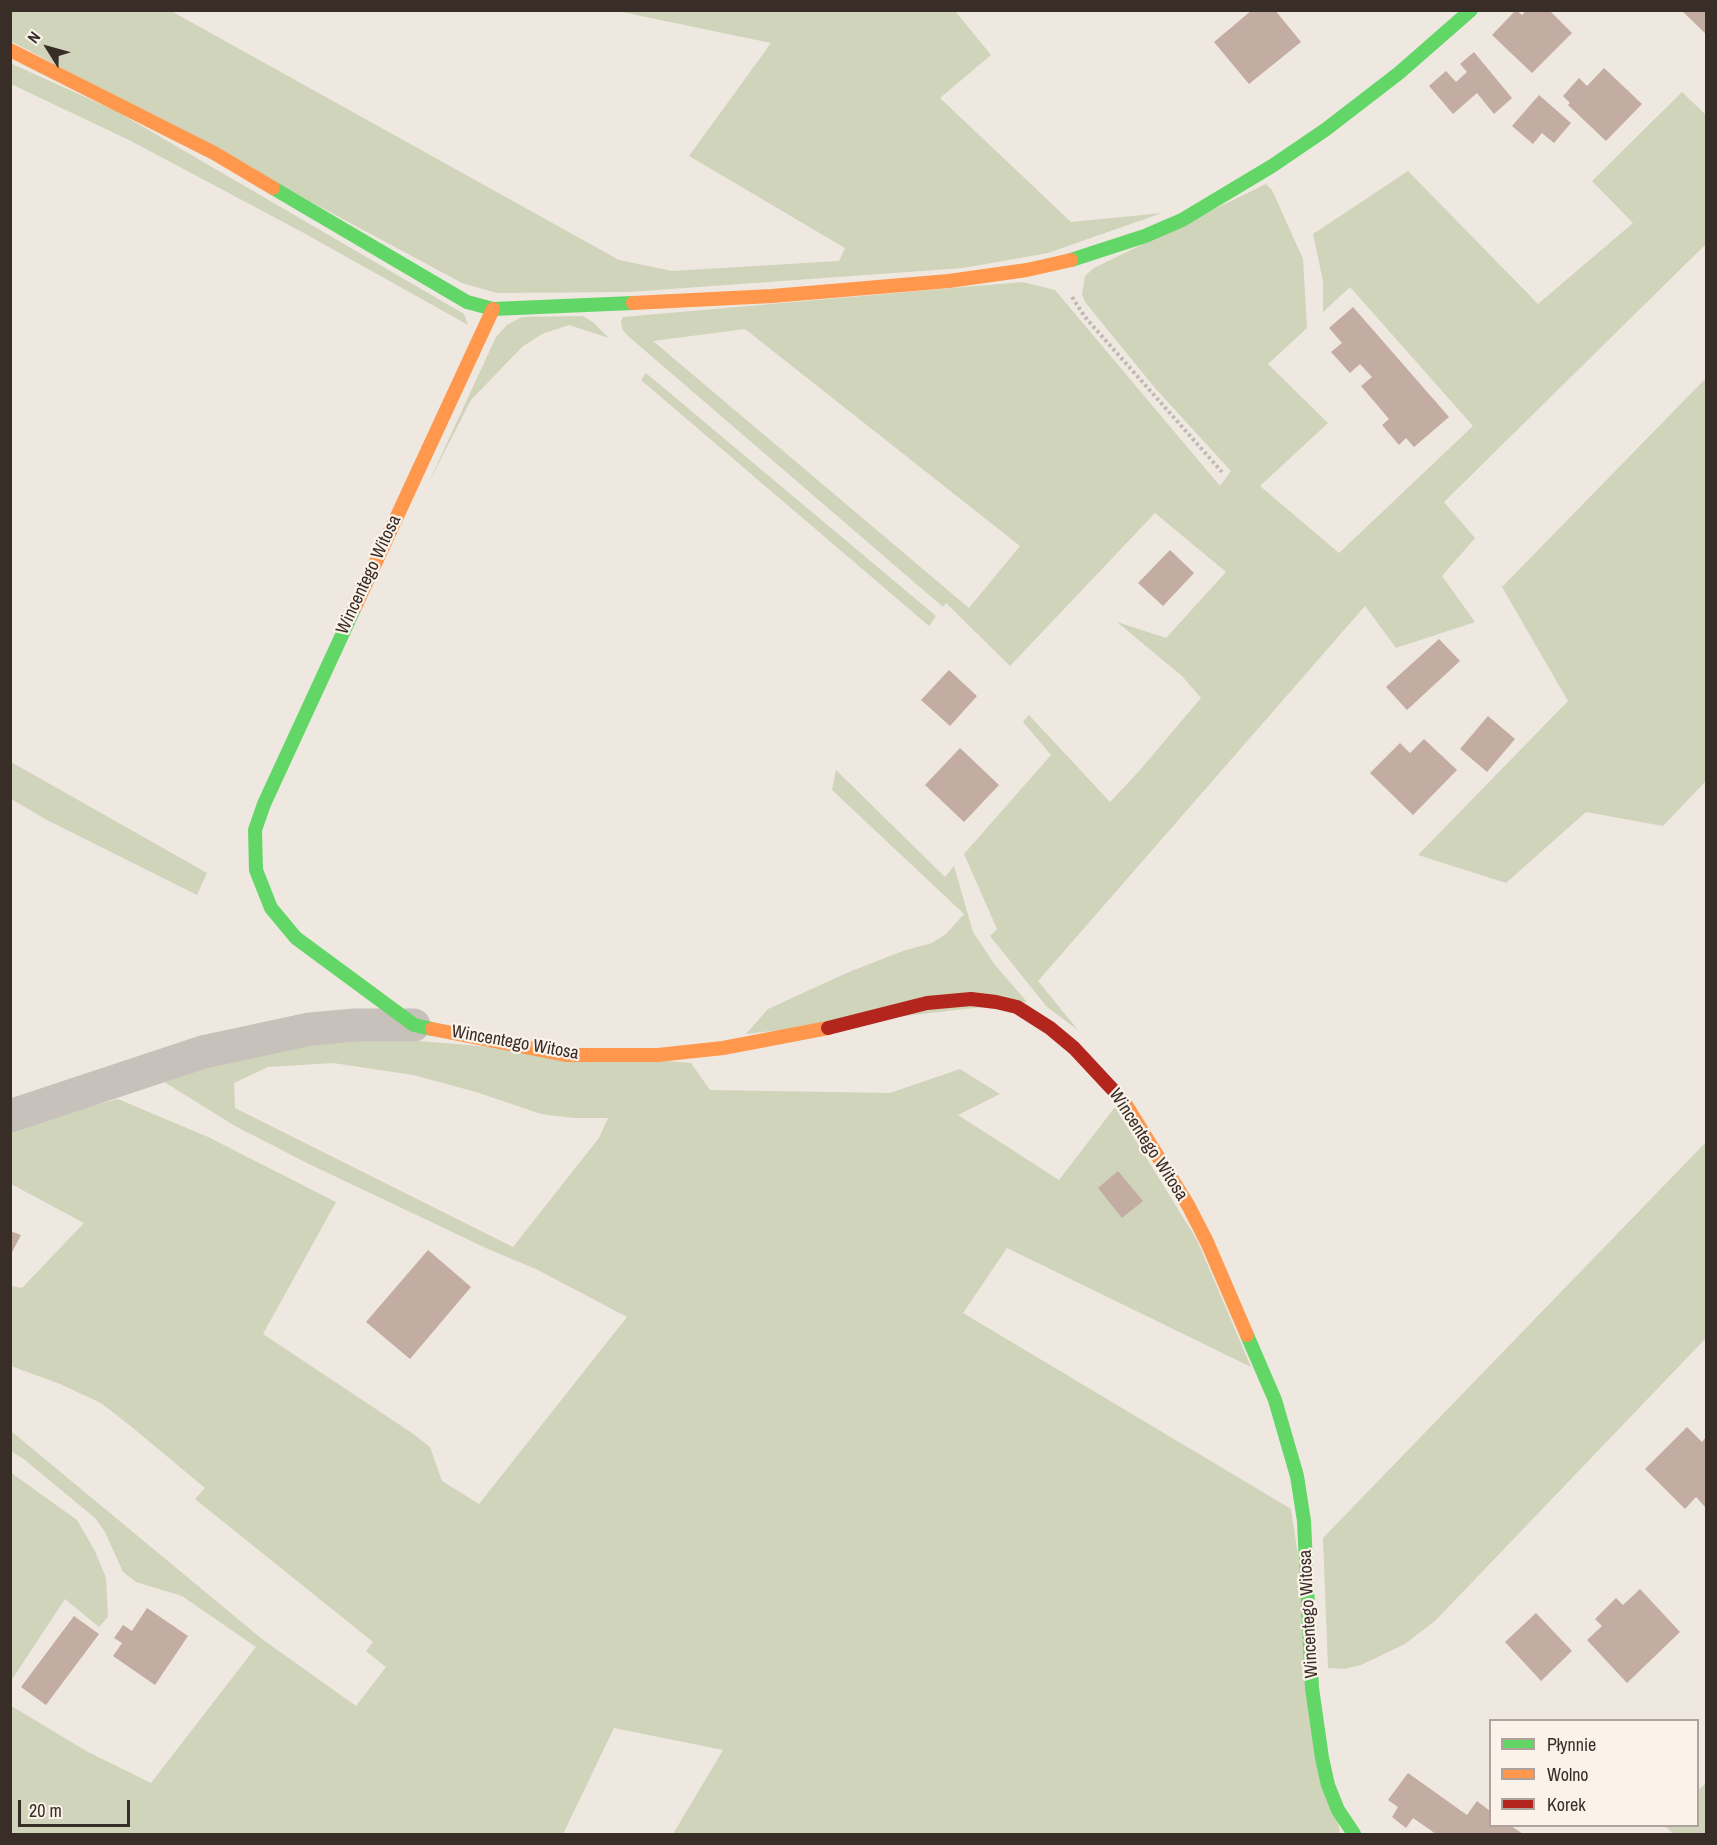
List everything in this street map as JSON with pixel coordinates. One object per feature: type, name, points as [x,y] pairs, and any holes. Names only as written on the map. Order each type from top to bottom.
[{"type":"street","points":[[10,50],[214,153],[467,302],[493,309],[867,289],[994,276],[1060,262],[1145,236],[1182,220],[1229,193],[1340,118],[1432,46],[1472,10]]},
{"type":"street","name":"Wincentego Witosa","points":[[414,1025],[296,938],[280,920],[267,899],[256,870],[255,830],[284,758],[493,309]]},
{"type":"street","name":"Wincentego Witosa","points":[[10,1116],[132,1074],[225,1047],[310,1029],[355,1025],[414,1025],[566,1055],[658,1055],[723,1048],[832,1027],[927,1004],[971,999],[1017,1007],[1050,1028],[1074,1048],[1126,1105],[1188,1205],[1208,1242],[1275,1400],[1297,1476],[1304,1521],[1312,1688],[1322,1758],[1328,1785],[1338,1810],[1354,1834]]},
{"type":"path","points":[[1060,262],[1069,293],[1085,317],[1222,472]]},
{"type":"green space","points":[[11,11],[171,11],[619,260],[672,271],[839,261],[845,248],[689,156],[771,43],[617,11],[955,11],[991,55],[940,98],[1071,222],[1162,213],[1048,253],[963,268],[629,292],[497,293],[462,283],[11,41]]},
{"type":"green space","points":[[10,63],[116,111],[464,314],[468,325],[302,232],[131,141],[11,84]]},
{"type":"green space","points":[[1682,92],[1706,115],[1706,244],[1444,502],[1475,538],[1442,576],[1475,622],[1396,648],[1365,606],[1038,981],[1078,1030],[1047,1007],[990,936],[997,929],[964,854],[1051,755],[1023,722],[1029,715],[1110,802],[1140,770],[1201,698],[1182,676],[1117,622],[1166,638],[1226,572],[1155,513],[1010,666],[946,603],[943,607],[628,336],[622,329],[623,317],[1022,282],[1055,290],[1220,486],[1231,471],[1155,388],[1085,302],[1082,294],[1085,276],[1094,268],[1266,184],[1272,190],[1303,259],[1307,328],[1268,364],[1328,423],[1260,486],[1339,553],[1473,426],[1350,287],[1323,312],[1323,281],[1313,234],[1408,171],[1538,304],[1633,223],[1592,181]],"holes":[[[745,329],[1020,546],[969,608],[653,341]]]},
{"type":"green space","points":[[583,316],[609,338],[569,325],[542,334],[522,347],[471,400],[428,484],[496,337],[507,325],[522,317]]},
{"type":"green space","points":[[646,373],[936,616],[929,626],[641,380]]},
{"type":"green space","points":[[1706,378],[1706,781],[1663,826],[1586,812],[1506,883],[1418,855],[1568,701],[1502,587]]},
{"type":"green space","points":[[11,762],[207,873],[197,895],[47,820],[11,799]]},
{"type":"green space","points":[[836,770],[945,877],[954,866],[973,932],[995,965],[1027,1002],[746,1034],[768,1009],[849,972],[903,951],[932,943],[946,934],[964,914],[832,790]]},
{"type":"green space","points":[[369,1037],[691,1063],[710,1090],[890,1093],[960,1069],[1000,1094],[958,1115],[1059,1180],[1115,1107],[1197,1240],[1251,1367],[1007,1248],[963,1313],[1291,1509],[1340,1834],[673,1834],[723,1750],[614,1728],[563,1834],[11,1834],[10,1705],[86,1751],[151,1783],[256,1647],[182,1596],[136,1582],[123,1572],[105,1532],[95,1518],[11,1451],[11,1431],[262,1639],[356,1706],[386,1667],[366,1651],[373,1642],[195,1499],[205,1488],[133,1428],[101,1403],[60,1384],[11,1366],[11,1286],[22,1288],[84,1223],[11,1184],[11,1131],[55,1115],[118,1099],[208,1137],[336,1202],[263,1334],[430,1447],[442,1481],[479,1504],[627,1317],[536,1269],[488,1249],[309,1164],[235,1126],[161,1080],[263,1049]],"holes":[[[333,1063],[413,1075],[476,1092],[541,1114],[573,1118],[608,1118],[599,1138],[513,1247],[235,1108],[234,1083],[268,1067]]]},
{"type":"green space","points":[[1706,1142],[1706,1338],[1436,1620],[1405,1644],[1361,1665],[1344,1669],[1328,1668],[1323,1538]]},
{"type":"green space","points":[[10,1472],[77,1520],[95,1551],[106,1578],[108,1617],[99,1627],[65,1599],[11,1681]]},
{"type":"green space","points":[[1706,1783],[1706,1834],[1673,1834],[1666,1827],[1699,1827],[1699,1789]]},
{"type":"building","points":[[1252,10],[1275,10],[1301,42],[1249,84],[1214,42]]},
{"type":"building","points":[[1516,10],[1522,15],[1527,10],[1549,10],[1572,33],[1532,73],[1492,35]]},
{"type":"building","points":[[1681,10],[1706,10],[1706,34]]},
{"type":"building","points":[[1474,52],[1512,98],[1494,114],[1477,93],[1453,114],[1429,86],[1446,71],[1456,82],[1467,72],[1460,64]]},
{"type":"building","points":[[1604,68],[1642,104],[1606,141],[1568,105],[1570,103],[1563,96],[1579,78],[1587,86]]},
{"type":"building","points":[[1539,95],[1571,123],[1554,143],[1542,133],[1533,144],[1512,126]]},
{"type":"building","points":[[1353,307],[1449,417],[1414,447],[1406,438],[1399,445],[1382,425],[1389,419],[1361,386],[1372,377],[1360,364],[1350,373],[1331,352],[1342,343],[1329,328]]},
{"type":"building","points":[[1170,550],[1194,573],[1163,606],[1138,583]]},
{"type":"building","points":[[1439,639],[1460,661],[1407,710],[1386,687]]},
{"type":"building","points":[[949,670],[977,696],[950,726],[921,700]]},
{"type":"building","points":[[1488,716],[1515,739],[1487,772],[1460,749]]},
{"type":"building","points":[[1424,739],[1457,770],[1413,815],[1370,773],[1400,743],[1410,753]]},
{"type":"building","points":[[960,748],[999,785],[964,822],[925,785]]},
{"type":"building","points":[[1118,1171],[1143,1201],[1122,1218],[1098,1188]]},
{"type":"building","points":[[10,1231],[21,1235],[10,1256]]},
{"type":"building","points":[[428,1250],[471,1287],[410,1359],[366,1322]]},
{"type":"building","points":[[1687,1427],[1702,1442],[1706,1437],[1706,1508],[1696,1497],[1685,1509],[1645,1469]]},
{"type":"building","points":[[1640,1589],[1680,1632],[1627,1683],[1587,1640],[1602,1626],[1595,1619],[1616,1598],[1623,1605]]},
{"type":"building","points":[[147,1608],[188,1636],[155,1685],[113,1656],[122,1643],[114,1638],[123,1625],[132,1631]]},
{"type":"building","points":[[1536,1613],[1572,1651],[1541,1681],[1505,1642]]},
{"type":"building","points":[[74,1616],[99,1634],[46,1705],[21,1687]]},
{"type":"building","points":[[1408,1773],[1467,1815],[1477,1801],[1489,1810],[1489,1827],[1512,1827],[1523,1834],[1436,1834],[1413,1818],[1406,1828],[1392,1817],[1398,1807],[1388,1800]]},
{"type":"traffic: fast","points":[[1071,260],[1145,236],[1182,220],[1272,166],[1325,130],[1399,73],[1471,10]]},
{"type":"traffic: fast","points":[[273,188],[467,302],[493,309],[633,303]]},
{"type":"traffic: fast","points":[[355,607],[264,804],[255,830],[256,870],[271,908],[296,938],[414,1025],[432,1029]]},
{"type":"traffic: fast","points":[[1247,1335],[1275,1400],[1297,1476],[1304,1521],[1312,1688],[1322,1758],[1328,1785],[1338,1810],[1354,1834]]},
{"type":"traffic: slow","points":[[10,50],[214,153],[273,188]]},
{"type":"traffic: slow","points":[[633,303],[772,296],[949,281],[1027,270],[1071,260]]},
{"type":"traffic: slow","points":[[355,607],[493,309]]},
{"type":"traffic: slow","points":[[432,1029],[566,1055],[658,1055],[723,1048],[828,1028]]},
{"type":"traffic: slow","points":[[1115,1092],[1126,1105],[1188,1205],[1207,1242],[1247,1335]]},
{"type":"traffic: jam","points":[[828,1028],[927,1003],[971,999],[996,1002],[1017,1007],[1050,1028],[1074,1048],[1115,1092]]}]
